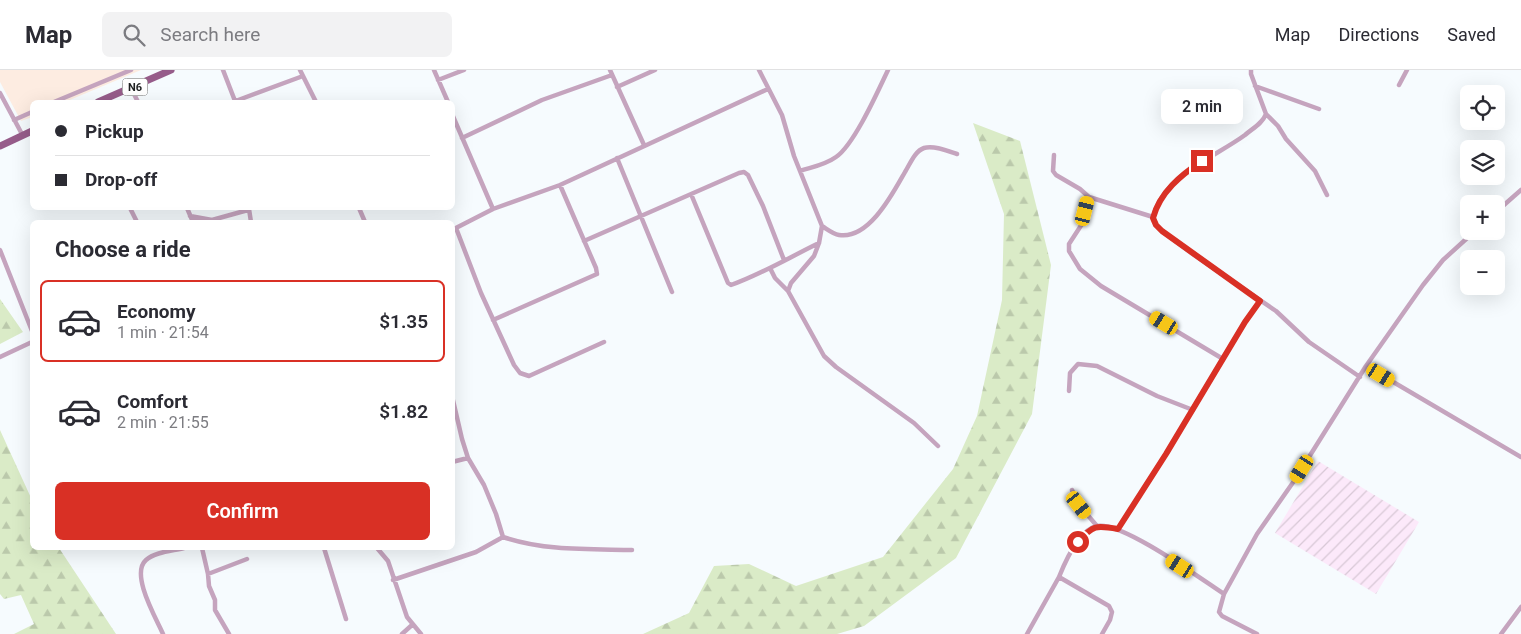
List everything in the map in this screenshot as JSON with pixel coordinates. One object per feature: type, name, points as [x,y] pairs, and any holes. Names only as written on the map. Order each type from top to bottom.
[{"type":"main road","name":"N6","points":[[103,100],[171,70]]},
{"type":"main road","points":[[0,146],[30,132]]},
{"type":"street","points":[[59,100],[131,70]]},
{"type":"street","points":[[223,70],[233,100]]},
{"type":"street","points":[[300,70],[315,100]]},
{"type":"street","points":[[434,70],[447,100]]},
{"type":"street","points":[[438,80],[464,70]]},
{"type":"street","points":[[617,87],[655,70]]},
{"type":"street","points":[[759,70],[782,115],[800,171],[822,226],[819,244],[814,256],[791,283],[788,291]]},
{"type":"street","points":[[800,171],[827,162],[838,156],[845,148],[864,117],[888,70]]},
{"type":"street","points":[[1251,70],[1266,114],[1315,171],[1327,195]]},
{"type":"street","points":[[1399,85],[1406,70]]},
{"type":"street","points":[[462,138],[542,100],[611,72],[644,145]]},
{"type":"street","points":[[239,100],[302,76]]},
{"type":"street","points":[[1255,86],[1318,108]]},
{"type":"street","points":[[130,88],[137,100]]},
{"type":"street","points":[[455,229],[493,210],[560,184],[768,89]]},
{"type":"street","points":[[0,93],[23,136]]},
{"type":"street","points":[[14,120],[30,113]]},
{"type":"street","points":[[1266,114],[1262,122],[1231,145],[1193,167],[1182,176],[1163,195],[1153,218],[1156,225],[1162,231],[1288,322],[1309,342],[1360,377]]},
{"type":"street","points":[[455,121],[493,210]]},
{"type":"street","points":[[822,226],[841,235],[854,233],[866,226],[883,208],[913,158],[921,149],[943,150],[958,154]]},
{"type":"street","points":[[1054,155],[1053,171],[1056,175],[1089,198],[1153,218]]},
{"type":"street","points":[[617,158],[672,292]]},
{"type":"street","points":[[584,241],[640,215],[744,172],[748,175],[763,206],[784,260]]},
{"type":"street","points":[[493,320],[597,274],[560,184]]},
{"type":"street","points":[[1505,204],[1521,190]]},
{"type":"street","points":[[691,194],[728,283],[731,285],[819,244]]},
{"type":"street","points":[[1089,198],[1082,224],[1069,244],[1069,251],[1080,269],[1101,286],[1223,359]]},
{"type":"street","points":[[188,210],[191,220]]},
{"type":"street","points":[[190,216],[212,220],[246,210]]},
{"type":"street","points":[[455,231],[493,320],[514,365],[520,373],[529,376],[604,342]]},
{"type":"street","points":[[1257,634],[1222,616],[1219,612],[1224,594],[1257,534],[1294,481],[1366,366],[1423,285],[1443,260],[1465,240]]},
{"type":"street","points":[[0,250],[30,326]]},
{"type":"street","points":[[770,268],[775,278],[788,291],[824,356],[836,367],[914,423],[938,446]]},
{"type":"street","points":[[1118,529],[1193,410],[1245,322],[1260,301]]},
{"type":"street","points":[[0,357],[30,343]]},
{"type":"street","points":[[1069,391],[1070,373],[1078,364],[1088,364],[1097,366],[1157,396],[1193,410]]},
{"type":"street","points":[[1366,366],[1521,457]]},
{"type":"street","points":[[455,409],[468,458],[484,485],[496,514],[503,538]]},
{"type":"street","points":[[455,461],[468,458]]},
{"type":"street","points":[[1072,490],[1079,505],[1097,526]]},
{"type":"street","points":[[1027,634],[1059,578],[1068,555],[1087,532],[1097,526],[1118,529],[1143,541],[1224,594]]},
{"type":"street","points":[[393,580],[476,552],[491,546],[503,538],[546,546],[632,550]]},
{"type":"street","points":[[163,634],[142,583],[140,573],[146,560],[176,550]]},
{"type":"street","points":[[202,550],[209,586],[215,600],[215,610],[229,634]]},
{"type":"street","points":[[325,550],[346,619]]},
{"type":"street","points":[[379,550],[388,561],[407,617],[421,634]]},
{"type":"street","points":[[208,574],[246,559]]},
{"type":"street","points":[[1059,578],[1109,606],[1112,612],[1102,634]]},
{"type":"street","points":[[1501,634],[1521,607]]},
{"type":"street","points":[[402,634],[412,625]]},
{"type":"shaded area","points":[[0,70],[141,70],[70,100],[30,100],[30,118],[21,121],[0,82]]},
{"type":"shaded area","points":[[1318,461],[1419,522],[1376,594],[1275,533]]},
{"type":"green space","points":[[973,123],[1020,141],[1051,265],[1032,414],[956,558],[864,626],[837,634],[643,634],[689,613],[714,566],[749,564],[796,586],[883,557],[953,469],[977,416],[1002,300],[1004,214]]},
{"type":"green space","points":[[0,299],[23,332],[0,344]]},
{"type":"green space","points":[[0,430],[30,496],[30,550],[60,550],[116,634],[14,634],[34,624],[21,595],[4,599],[0,594]]},
{"type":"route","points":[[1078,542],[1087,532],[1097,526],[1118,529],[1166,454],[1245,322],[1260,301],[1162,231],[1156,225],[1153,218],[1154,211],[1163,195],[1182,176],[1202,161]]}]
